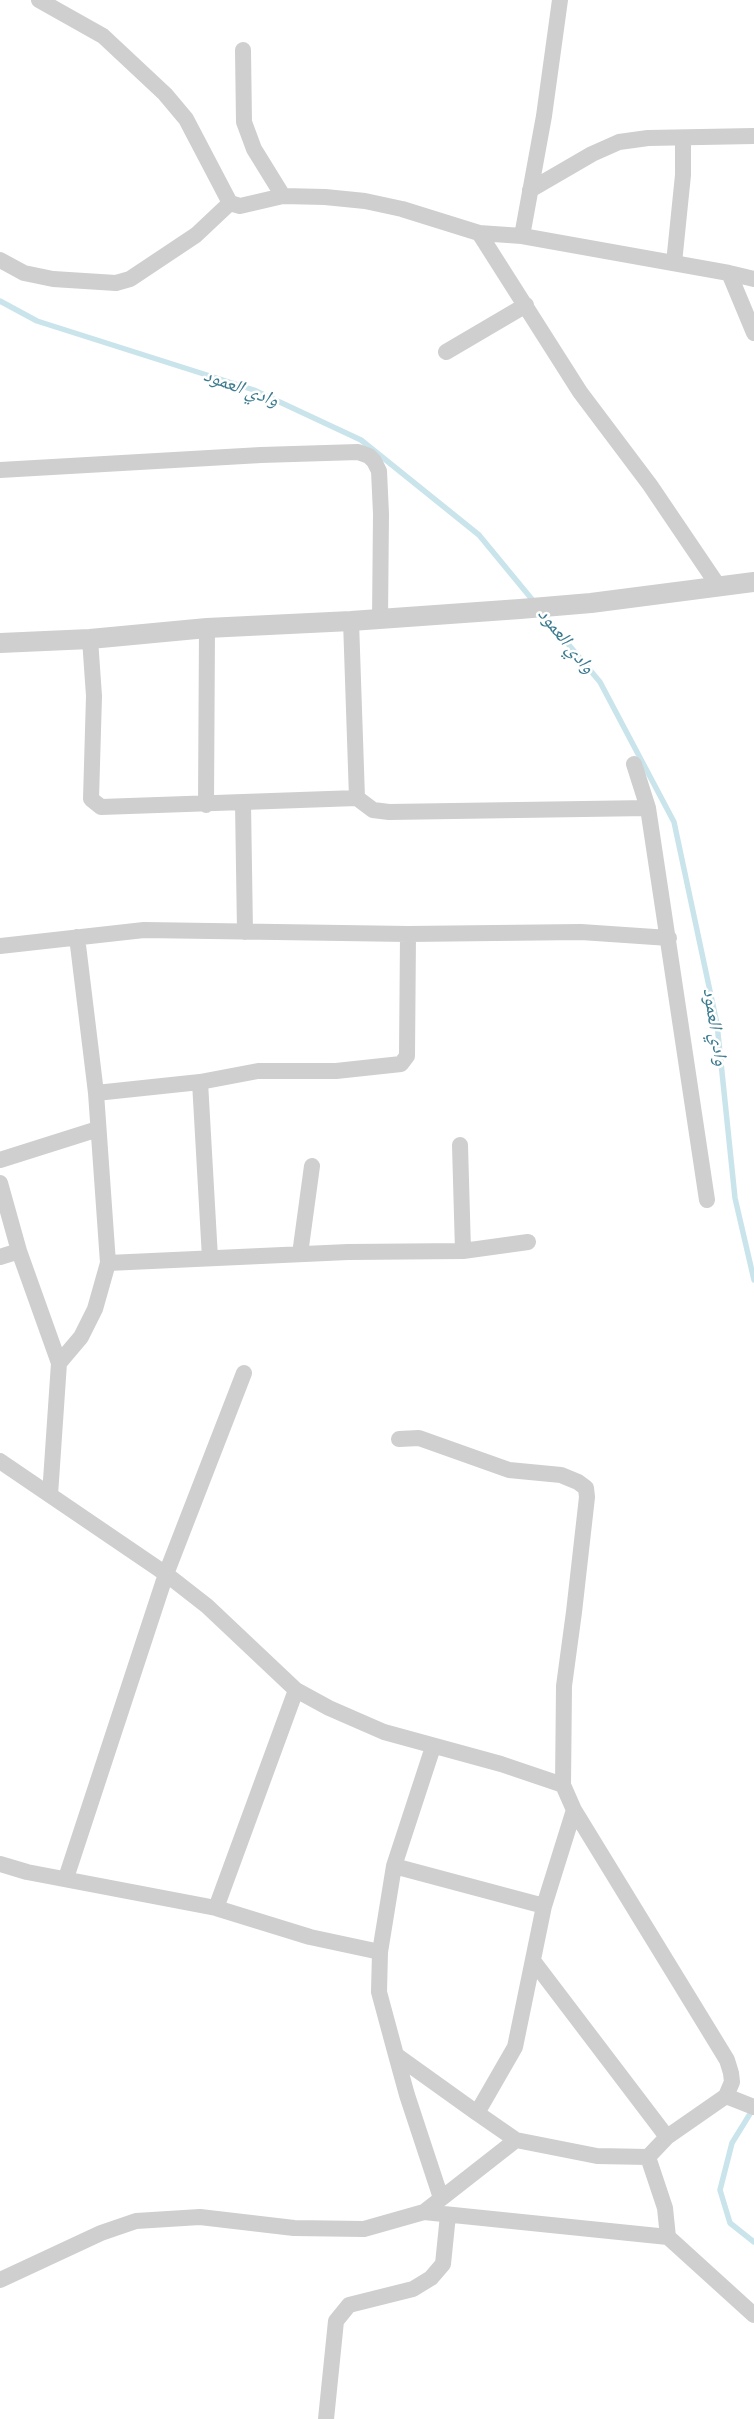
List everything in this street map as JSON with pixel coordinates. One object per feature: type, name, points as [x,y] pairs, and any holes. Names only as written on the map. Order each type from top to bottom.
[{"type":"street","points":[[39,0],[103,36],[166,94],[186,119],[230,203],[240,206],[283,196],[325,197],[365,201],[402,209],[479,233],[522,236],[729,272],[754,280]]},
{"type":"street","points":[[522,236],[544,116],[560,0]]},
{"type":"street","points":[[244,50],[244,122],[254,149],[283,196]]},
{"type":"street","points":[[530,190],[592,154],[619,142],[648,138],[683,139],[754,136]]},
{"type":"street","points":[[674,263],[684,175],[683,139]]},
{"type":"street","points":[[0,260],[24,273],[53,279],[116,283],[130,279],[196,235],[230,203]]},
{"type":"street","points":[[479,233],[580,392],[650,485],[719,587]]},
{"type":"street","points":[[729,272],[754,333]]},
{"type":"street","points":[[446,352],[526,306]]},
{"type":"street","points":[[0,470],[358,452],[369,456],[374,460],[379,471],[381,514],[380,619]]},
{"type":"street","points":[[0,643],[90,639],[208,628],[351,621],[520,609],[591,603],[754,582]]},
{"type":"street","points":[[351,621],[357,798]]},
{"type":"street","points":[[206,805],[208,628]]},
{"type":"street","points":[[90,639],[94,696],[91,799],[101,807],[206,805],[357,798],[373,810],[389,812],[648,808]]},
{"type":"street","points":[[634,764],[648,808],[707,1200]]},
{"type":"street","points":[[243,803],[245,932]]},
{"type":"street","points":[[0,946],[144,930],[408,934],[581,932],[669,938]]},
{"type":"street","points":[[96,1093],[200,1082],[258,1071],[336,1071],[400,1064],[407,1056],[408,934]]},
{"type":"street","points":[[59,1364],[81,1337],[95,1309],[108,1263],[96,1093],[77,937]]},
{"type":"street","points":[[200,1082],[210,1258]]},
{"type":"street","points":[[0,1160],[98,1129]]},
{"type":"street","points":[[460,1145],[463,1251]]},
{"type":"street","points":[[300,1254],[312,1166]]},
{"type":"street","points":[[0,1184],[19,1251],[59,1364],[50,1495]]},
{"type":"street","points":[[108,1263],[348,1252],[463,1251],[528,1242]]},
{"type":"street","points":[[0,1257],[19,1251]]},
{"type":"street","points":[[66,1878],[166,1574],[244,1374]]},
{"type":"street","points":[[396,2055],[516,2140],[597,2156],[648,2157],[667,2137],[726,2096],[732,2082],[726,2060],[630,1898],[574,1810],[563,1785],[564,1686],[587,1497],[586,1488],[578,1482],[561,1475],[509,1470],[418,1438],[399,1439]]},
{"type":"street","points":[[0,1461],[166,1574],[207,1606],[296,1690],[356,1720],[433,1747],[501,1764],[563,1785]]},
{"type":"street","points":[[216,1908],[296,1690]]},
{"type":"street","points":[[433,1747],[394,1866],[380,1952],[379,1992],[407,2095],[441,2198]]},
{"type":"street","points":[[477,2113],[515,2047],[544,1906],[574,1810]]},
{"type":"street","points":[[0,1864],[27,1872],[216,1908],[310,1937],[380,1952]]},
{"type":"street","points":[[394,1866],[544,1906]]},
{"type":"street","points":[[534,1962],[667,2137]]},
{"type":"street","points":[[726,2096],[750,2105]]},
{"type":"street","points":[[0,2280],[101,2233],[136,2221],[200,2217],[294,2228],[364,2229],[424,2212],[516,2140]]},
{"type":"street","points":[[648,2157],[665,2208],[668,2237]]},
{"type":"street","points":[[424,2212],[448,2216],[668,2237],[754,2316]]},
{"type":"street","points":[[326,2419],[336,2321],[350,2305],[413,2289],[431,2278],[444,2264],[448,2216]]},
{"type":"waterway","name":"وادي العمود","points":[[0,301],[37,321],[254,390],[361,440],[479,535],[535,603]]},
{"type":"waterway","name":"وادي العمود","points":[[542,613],[600,682],[674,822],[717,1024],[735,1198],[754,1280]]},
{"type":"waterway","name":"وادي العمود","points":[[753,2109],[732,2143],[720,2190],[730,2223],[754,2242]]}]
